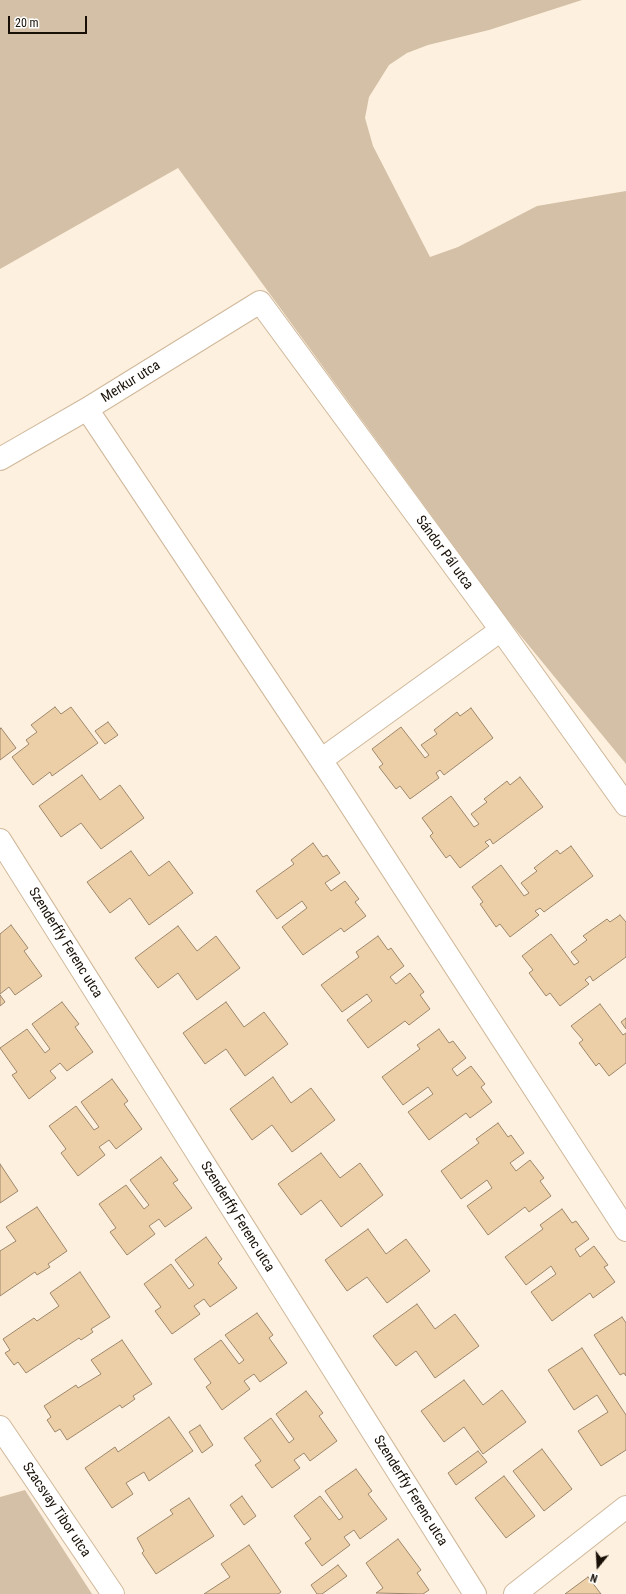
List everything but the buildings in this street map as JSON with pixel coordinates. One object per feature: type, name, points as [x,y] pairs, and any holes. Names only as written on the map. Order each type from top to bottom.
[{"type":"street","name":"Merkur utca","points":[[0,459],[88,409],[260,302]]},
{"type":"street","name":"Sándor Pál utca","points":[[260,302],[502,630],[626,805]]},
{"type":"street","points":[[88,409],[321,760],[626,1230]]},
{"type":"street","points":[[321,760],[502,630]]},
{"type":"street","name":"Szenderffy Ferenc utca","points":[[0,840],[475,1594]]},
{"type":"street","name":"Szacsvay Tibor utca","points":[[0,1427],[113,1594]]},
{"type":"street","points":[[515,1594],[626,1507]]},
{"type":"shaded area","points":[[0,0],[582,0],[489,30],[428,45],[407,53],[389,65],[369,97],[365,118],[373,146],[430,257],[458,247],[537,206],[626,191],[626,764],[507,619],[178,168],[0,269]]},
{"type":"shaded area","points":[[25,1490],[92,1594],[0,1594],[0,1497]]}]
